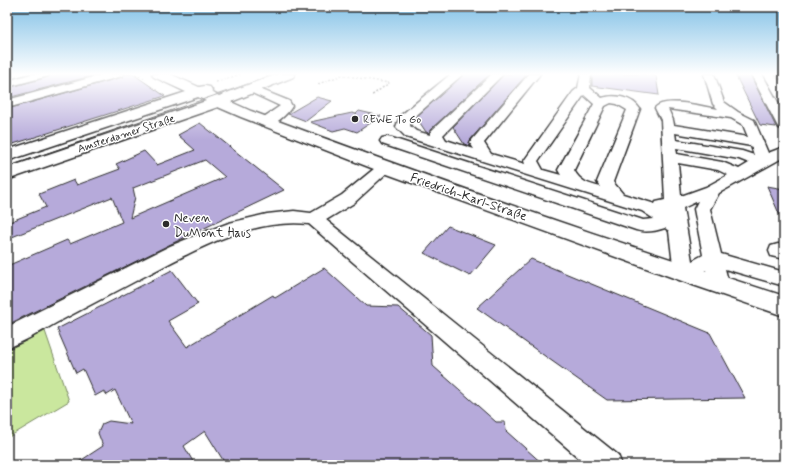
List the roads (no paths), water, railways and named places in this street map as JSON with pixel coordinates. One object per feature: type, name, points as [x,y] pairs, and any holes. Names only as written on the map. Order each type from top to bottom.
[{"type":"main road","name":"Amsterdamer Straße","points":[[7,156],[186,96]]},
{"type":"main road","name":"Friedrich-Karl-Straße","points":[[206,96],[266,122],[392,169],[784,306]]},
{"type":"main road","name":"Amsterdamer Straße","points":[[7,174],[234,96]]},
{"type":"main road","points":[[134,130],[148,129],[196,114],[215,112],[246,114],[242,101],[245,96]]},
{"type":"street","points":[[7,104],[37,96]]},
{"type":"street","points":[[266,122],[283,111],[286,106],[285,104],[267,96]]},
{"type":"street","points":[[432,96],[405,119],[403,127],[411,134],[648,207],[673,218]]},
{"type":"street","points":[[441,144],[436,134],[475,96]]},
{"type":"street","points":[[486,157],[477,143],[516,96]]},
{"type":"street","points":[[538,174],[531,161],[576,96]]},
{"type":"street","points":[[592,96],[652,106],[708,111],[734,116]]},
{"type":"street","points":[[580,186],[570,178],[566,170],[592,96]]},
{"type":"street","points":[[708,111],[713,107],[710,96]]},
{"type":"street","points":[[715,96],[719,104],[734,116],[749,123],[763,162]]},
{"type":"street","points":[[768,96],[784,124]]},
{"type":"street","points":[[652,106],[667,120],[673,218],[684,272],[713,258],[784,279]]},
{"type":"street","points":[[618,198],[605,182],[652,106]]},
{"type":"street","points":[[668,128],[757,143]]},
{"type":"street","points":[[387,141],[642,226],[656,225],[673,218],[712,190],[784,151]]},
{"type":"street","points":[[669,150],[742,155],[763,162]]},
{"type":"street","points":[[669,150],[722,166],[740,175]]},
{"type":"street","points":[[314,219],[348,199],[365,194],[392,169]]},
{"type":"street","points":[[712,190],[702,209],[719,284]]},
{"type":"street","points":[[7,338],[178,251],[235,227],[267,220],[294,217],[314,219],[608,465]]},
{"type":"tram line","points":[[7,167],[213,96]]},
{"type":"place","name":"REWE To Go","points":[[355,119]]},
{"type":"place","name":"Neven DuMont Haus","points":[[166,224]]}]
